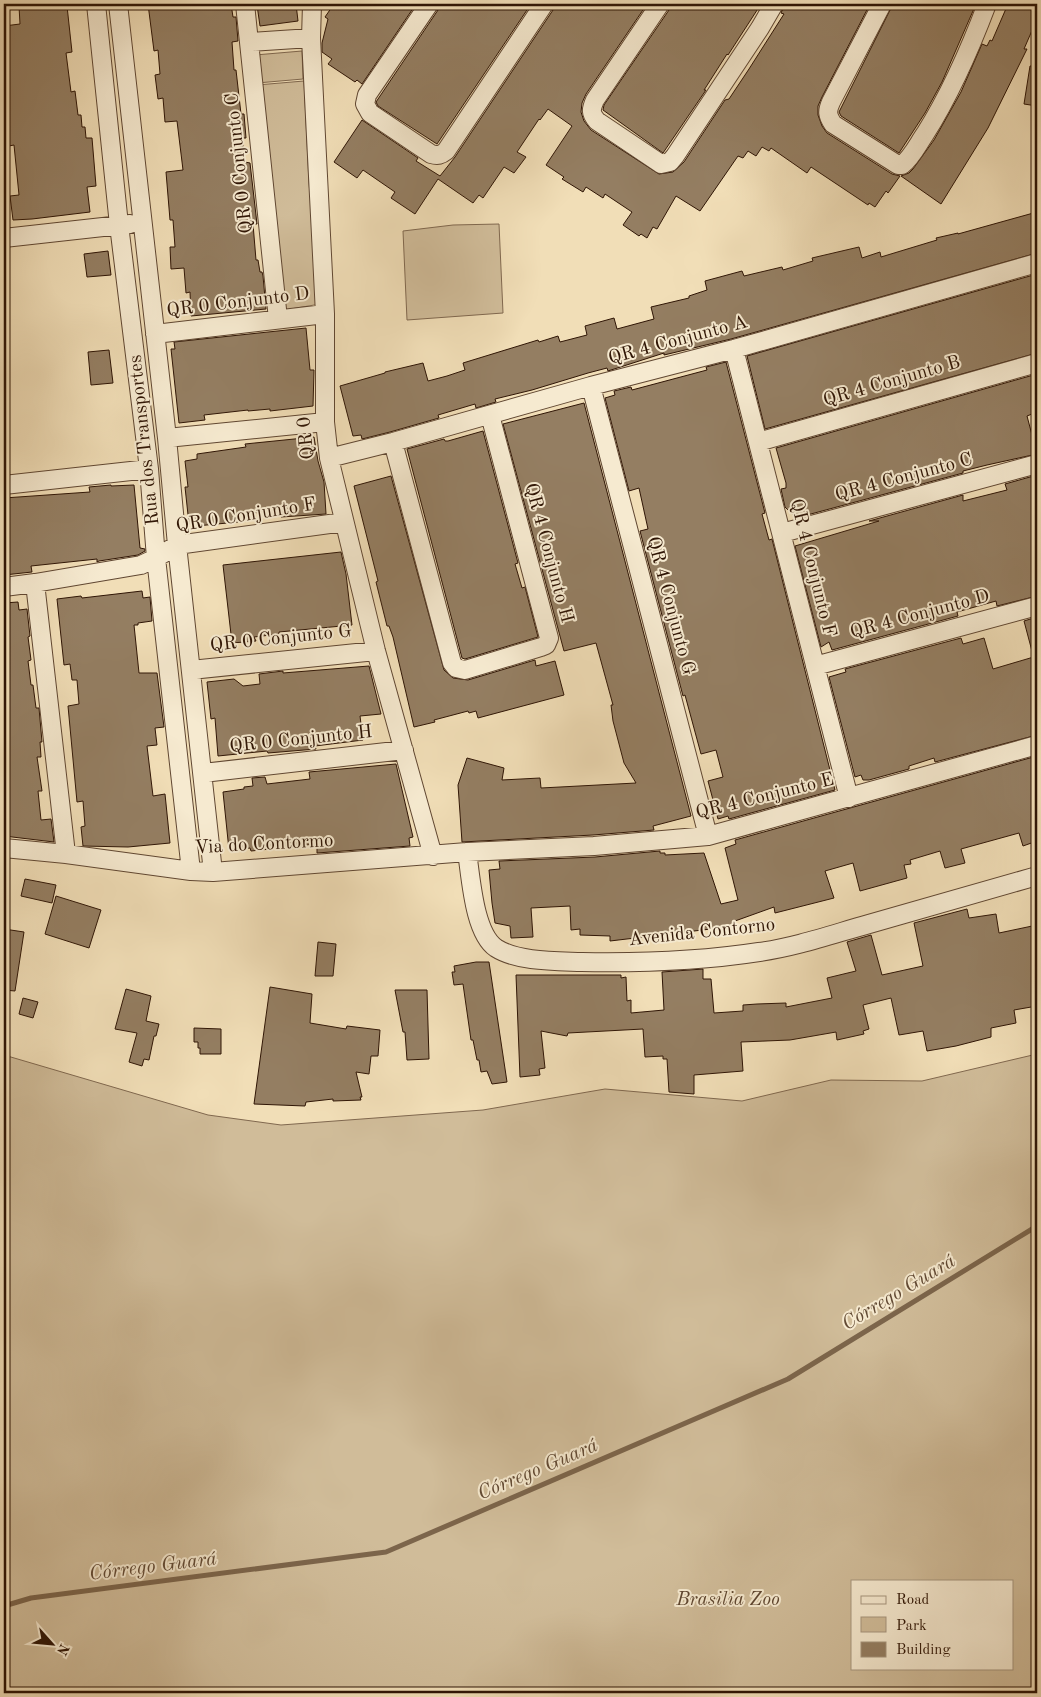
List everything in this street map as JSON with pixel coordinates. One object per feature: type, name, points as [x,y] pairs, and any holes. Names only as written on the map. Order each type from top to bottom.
[{"type":"street","name":"Rua dos Transportes","points":[[96,4],[119,225],[149,469],[156,558],[191,871]]},
{"type":"street","name":"Rua dos Transportes","points":[[118,4],[213,872]]},
{"type":"street","name":"QR 0 Conjunto C","points":[[245,4],[278,319]]},
{"type":"street","name":"QR 0","points":[[312,4],[311,38],[325,314],[325,422],[329,458],[376,651],[433,856]]},
{"type":"street","points":[[429,4],[367,95],[365,104],[370,113],[436,155],[446,151],[544,4]]},
{"type":"street","points":[[660,4],[595,100],[591,108],[591,114],[596,122],[661,164],[670,162],[760,28],[774,4]]},
{"type":"street","points":[[882,4],[831,102],[827,117],[833,124],[898,165],[902,165],[910,157],[936,117],[964,62],[987,4]]},
{"type":"street","points":[[249,42],[311,38]]},
{"type":"street","points":[[4,238],[142,223]]},
{"type":"street","name":"QR 4 Conjunto A","points":[[329,458],[393,442],[590,386],[734,349],[1037,263]]},
{"type":"street","name":"QR 0 Conjunto D","points":[[155,334],[325,314]]},
{"type":"street","name":"QR 4 Conjunto F","points":[[734,349],[849,798]]},
{"type":"street","name":"QR 4 Conjunto B","points":[[758,442],[1037,363]]},
{"type":"street","name":"QR 4 Conjunto G","points":[[590,386],[708,836]]},
{"type":"street","name":"QR 4 Conjunto H","points":[[393,442],[452,664],[456,668],[465,670],[541,647],[546,644],[549,638],[490,415]]},
{"type":"street","points":[[167,438],[325,422]]},
{"type":"street","name":"QR 4 Conjunto C","points":[[782,533],[1037,464]]},
{"type":"street","points":[[4,485],[149,469]]},
{"type":"street","name":"QR 0 Conjunto F","points":[[4,587],[141,565],[177,545],[344,522]]},
{"type":"street","points":[[35,583],[66,854]]},
{"type":"street","name":"QR 4 Conjunto D","points":[[815,666],[1037,606]]},
{"type":"street","name":"QR 0 Conjunto G","points":[[191,670],[376,651]]},
{"type":"street","name":"QR 4 Conjunto E","points":[[467,852],[594,846],[708,836],[1037,745]]},
{"type":"street","name":"QR 0 Conjunto H","points":[[203,773],[404,750]]},
{"type":"street","name":"Via do Contormo","points":[[4,848],[66,854],[191,871],[213,872],[467,852]]},
{"type":"street","name":"Avenida Contorno","points":[[467,852],[478,915],[487,939],[496,948],[510,954],[549,961],[638,963],[760,952],[842,932],[1037,876]]},
{"type":"green space","points":[[302,51],[303,79],[257,83],[255,55]]},
{"type":"green space","points":[[304,81],[309,183],[320,304],[285,310],[257,85]]},
{"type":"green space","points":[[499,224],[503,313],[407,320],[403,231],[453,225]]},
{"type":"green space","name":"Brasilia Zoo","points":[[1037,1054],[1037,1693],[4,1693],[4,1055],[208,1115],[281,1125],[483,1110],[605,1089],[742,1101],[831,1080],[922,1081]]},
{"type":"building","points":[[42,4],[43,8],[67,6],[72,52],[66,53],[71,92],[75,91],[78,115],[81,115],[82,127],[85,127],[86,138],[92,138],[96,186],[87,187],[90,212],[13,220],[10,196],[19,195],[14,145],[4,147],[4,26],[20,24],[19,6]]},
{"type":"building","points":[[148,4],[231,4],[233,17],[236,17],[238,41],[232,42],[234,70],[236,70],[241,114],[244,114],[246,138],[242,138],[245,162],[250,163],[257,224],[253,224],[256,260],[258,260],[260,272],[262,272],[263,276],[266,309],[191,316],[190,292],[186,293],[184,268],[171,269],[170,247],[175,247],[173,220],[170,220],[166,172],[183,170],[177,121],[165,122],[163,98],[158,99],[155,75],[160,74],[158,50],[154,51]]},
{"type":"building","points":[[296,4],[298,21],[260,26],[257,5]]},
{"type":"building","points":[[334,4],[416,4],[362,84],[357,80],[355,82],[328,64],[332,59],[322,52],[322,43],[328,19],[325,17]]},
{"type":"building","points":[[439,4],[531,4],[437,144],[378,106],[376,102],[438,10]]},
{"type":"building","points":[[554,4],[647,4],[586,94],[581,112],[584,121],[591,130],[659,174],[673,172],[684,162],[725,100],[729,99],[749,69],[784,14],[781,13],[785,4],[870,4],[822,97],[818,106],[818,115],[827,133],[892,174],[900,176],[875,207],[869,203],[868,205],[811,167],[807,173],[771,148],[769,151],[762,147],[756,156],[748,151],[743,158],[738,156],[700,211],[676,196],[657,229],[653,227],[647,238],[641,234],[639,236],[623,225],[632,212],[605,194],[603,198],[586,187],[583,192],[562,179],[564,177],[546,165],[572,126],[548,109],[517,152],[526,157],[514,173],[504,167],[483,198],[479,195],[473,203],[438,179],[415,214],[391,198],[395,192],[363,170],[357,178],[334,162],[362,120],[418,158],[416,161],[440,176],[455,157],[553,10]]},
{"type":"building","points":[[670,4],[761,4],[663,153],[603,110],[604,105],[669,10]]},
{"type":"building","points":[[893,4],[976,4],[942,82],[925,113],[899,153],[841,116],[839,112]]},
{"type":"building","points":[[1008,4],[1037,4],[1037,19],[1024,49],[1027,49],[988,128],[941,204],[901,176],[913,169],[934,140],[961,92],[982,44],[987,46],[990,40],[992,41]]},
{"type":"building","points":[[1030,66],[1037,66],[1037,106],[1024,104]]},
{"type":"building","points":[[1037,212],[1037,253],[731,339],[664,355],[664,353],[608,371],[607,368],[588,373],[495,399],[496,402],[476,408],[475,404],[438,415],[439,418],[390,432],[362,439],[361,435],[353,436],[340,386],[423,363],[428,381],[465,370],[463,363],[538,340],[539,342],[558,336],[560,342],[587,335],[585,326],[614,318],[617,329],[654,319],[651,307],[689,298],[689,296],[707,290],[705,281],[742,271],[744,276],[782,267],[783,270],[813,261],[812,258],[859,247],[862,258],[880,252],[881,257],[937,240],[936,238],[958,234]]},
{"type":"building","points":[[108,251],[111,275],[87,277],[84,254]]},
{"type":"building","points":[[1037,274],[1037,353],[765,429],[747,356]]},
{"type":"building","points":[[306,328],[310,370],[314,370],[313,406],[204,415],[205,420],[179,423],[171,349],[175,349],[174,342]]},
{"type":"building","points":[[109,350],[113,383],[91,385],[88,352]]},
{"type":"building","points":[[726,362],[765,513],[762,514],[769,540],[772,539],[835,790],[729,819],[728,816],[718,819],[708,781],[723,777],[716,750],[701,754],[685,695],[683,696],[640,531],[648,529],[639,488],[629,491],[605,398],[615,395],[614,391],[631,387],[632,390],[707,370],[706,367]]},
{"type":"building","points":[[1037,374],[1037,412],[1027,416],[1037,454],[963,471],[963,473],[796,518],[785,507],[781,489],[786,488],[786,483],[776,448]]},
{"type":"building","points":[[584,403],[691,816],[653,826],[654,830],[462,842],[458,785],[467,758],[504,768],[502,780],[540,778],[541,788],[636,783],[624,763],[613,721],[611,705],[613,705],[596,643],[564,651],[503,424]]},
{"type":"building","points":[[483,431],[518,563],[515,564],[522,588],[525,587],[538,637],[465,659],[462,658],[407,449],[444,439],[448,441]]},
{"type":"building","points":[[314,437],[324,482],[326,514],[281,517],[281,511],[237,514],[238,522],[196,526],[196,523],[189,524],[185,487],[188,487],[185,461],[197,459],[197,454],[246,447],[245,444]]},
{"type":"building","points":[[1037,475],[1037,596],[997,606],[996,601],[957,612],[958,616],[832,650],[829,642],[821,647],[795,546],[879,521],[869,521],[963,495],[963,501],[1007,490],[1005,484]]},
{"type":"building","points":[[391,476],[444,670],[453,678],[468,680],[535,660],[536,666],[555,661],[564,695],[478,718],[476,711],[469,713],[468,711],[414,727],[393,637],[389,626],[387,626],[376,582],[378,581],[354,486]]},
{"type":"building","points":[[134,485],[140,548],[145,549],[145,551],[138,555],[97,562],[97,559],[31,566],[32,572],[4,575],[4,498],[90,492],[89,487]]},
{"type":"building","points":[[341,552],[346,574],[352,625],[279,632],[279,634],[254,637],[256,641],[232,643],[223,565]]},
{"type":"building","points":[[142,591],[143,598],[150,597],[152,621],[134,625],[139,673],[157,673],[164,727],[155,728],[157,745],[147,746],[153,796],[165,794],[170,843],[128,847],[83,846],[81,827],[85,826],[83,801],[77,802],[68,706],[79,704],[77,680],[72,680],[70,664],[64,665],[57,599]]},
{"type":"building","points":[[18,602],[19,610],[27,609],[31,660],[28,661],[36,708],[39,708],[42,742],[40,742],[41,757],[37,757],[42,791],[38,791],[41,820],[51,819],[54,842],[4,836],[4,603]]},
{"type":"building","points":[[1037,617],[1037,655],[1033,655],[1024,621]]},
{"type":"building","points":[[961,638],[963,644],[984,638],[993,669],[1037,656],[1037,735],[935,762],[934,758],[909,766],[909,769],[869,780],[863,780],[861,775],[855,777],[829,677],[846,672],[845,669]]},
{"type":"building","points":[[369,666],[381,714],[360,716],[363,740],[315,746],[316,749],[218,756],[215,718],[211,719],[207,682],[234,679],[243,686],[260,684],[259,674]]},
{"type":"building","points":[[1037,756],[1037,841],[1023,846],[1019,833],[961,849],[965,863],[945,868],[940,851],[910,860],[911,864],[904,865],[907,878],[860,891],[853,863],[825,871],[834,898],[775,913],[774,907],[735,921],[736,926],[610,941],[610,936],[580,935],[580,929],[571,930],[570,906],[531,908],[533,937],[511,938],[510,926],[495,923],[489,870],[500,869],[499,861],[595,857],[660,851],[660,853],[665,853],[665,855],[704,853],[721,904],[738,900],[725,848],[736,844],[735,840]]},
{"type":"building","points":[[396,764],[413,837],[409,838],[410,846],[317,853],[317,844],[251,851],[250,848],[229,850],[223,792],[253,786],[252,778],[265,777],[267,784],[310,779],[309,772]]},
{"type":"building","points":[[25,879],[56,885],[52,903],[21,896]]},
{"type":"building","points":[[56,896],[101,910],[89,948],[45,934]]},
{"type":"building","points":[[967,909],[969,918],[996,914],[999,933],[1037,925],[1037,1006],[1014,1010],[1016,1023],[991,1028],[991,1037],[927,1051],[923,1031],[899,1035],[891,998],[863,1005],[869,1029],[863,1031],[864,1034],[837,1040],[836,1032],[790,1040],[741,1042],[743,1071],[694,1075],[694,1094],[669,1092],[667,1059],[663,1059],[663,1056],[645,1057],[643,1029],[568,1033],[567,1036],[541,1031],[545,1068],[539,1069],[540,1075],[520,1077],[516,975],[621,975],[621,978],[626,977],[627,1001],[631,1000],[631,1013],[664,1010],[662,972],[703,969],[703,979],[711,979],[714,1013],[743,1011],[743,1005],[786,1003],[786,1007],[832,998],[827,978],[856,971],[847,942],[871,935],[882,975],[923,966],[914,923]]},
{"type":"building","points":[[4,929],[24,932],[15,991],[4,990]]},
{"type":"building","points":[[318,942],[336,944],[333,976],[315,976]]},
{"type":"building","points":[[489,962],[507,1082],[492,1084],[487,1071],[481,1072],[473,1040],[471,1040],[463,984],[454,985],[452,972],[455,972],[454,966]]},
{"type":"building","points":[[270,987],[312,994],[310,1023],[346,1029],[347,1026],[380,1030],[378,1056],[371,1056],[369,1074],[356,1072],[362,1097],[360,1097],[361,1100],[333,1101],[333,1099],[306,1102],[305,1106],[254,1104]]},
{"type":"building","points":[[126,989],[151,996],[146,1021],[159,1024],[156,1036],[154,1036],[149,1060],[144,1059],[142,1066],[129,1062],[137,1033],[115,1029]]},
{"type":"building","points":[[395,990],[427,990],[429,1059],[407,1060],[405,1032],[403,1032]]},
{"type":"building","points":[[23,998],[38,1002],[33,1018],[19,1014]]},
{"type":"building","points":[[194,1028],[221,1029],[221,1054],[200,1054],[198,1042],[194,1042]]},
{"type":"waterway","name":"Córrego Guará","points":[[4,1606],[31,1598],[386,1552],[788,1379],[1037,1226]]}]
